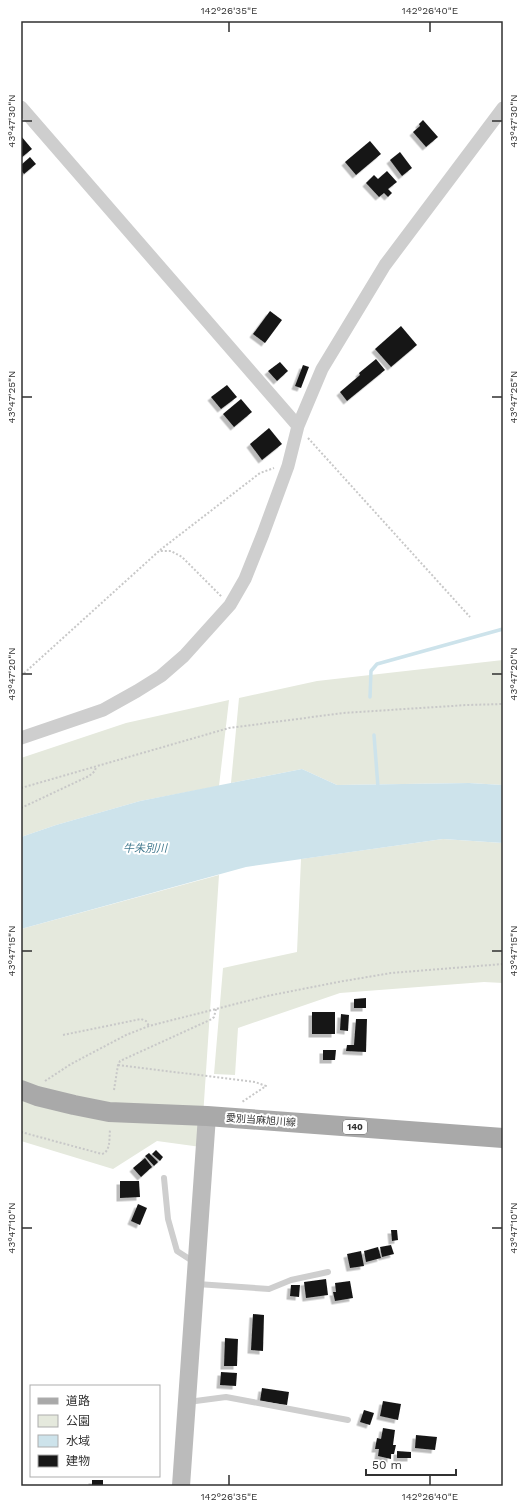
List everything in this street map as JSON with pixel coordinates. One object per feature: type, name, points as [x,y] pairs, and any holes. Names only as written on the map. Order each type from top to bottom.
[{"type":"main road","name":"愛別当麻旭川線","points":[[21,1090],[59,1102],[109,1112],[207,1116],[503,1138]]},
{"type":"street","points":[[21,107],[298,426]]},
{"type":"street","points":[[21,738],[104,710],[161,676],[184,656],[230,605],[245,579],[288,466],[298,426],[322,369],[385,265],[503,108]]},
{"type":"street","points":[[181,1486],[207,1116]]},
{"type":"lane","points":[[164,1178],[168,1219],[177,1251],[196,1263]]},
{"type":"lane","points":[[195,1284],[269,1289],[291,1280],[328,1272]]},
{"type":"lane","points":[[186,1403],[226,1396],[348,1420]]},
{"type":"path","points":[[298,426],[470,617]]},
{"type":"path","points":[[21,676],[159,551],[260,473],[274,468],[288,466]]},
{"type":"path","points":[[159,551],[172,551],[182,557],[230,605]]},
{"type":"path","points":[[21,788],[229,728],[343,713],[503,704]]},
{"type":"path","points":[[21,808],[89,776],[95,771],[96,766]]},
{"type":"path","points":[[42,1083],[70,1064],[126,1035],[149,1026],[268,996],[384,974],[503,964]]},
{"type":"path","points":[[114,1090],[120,1061],[212,1019],[216,1010]]},
{"type":"path","points":[[63,1035],[141,1019],[146,1021],[149,1026]]},
{"type":"path","points":[[118,1065],[255,1082],[266,1086],[241,1103]]},
{"type":"path","points":[[21,1132],[102,1154],[108,1150],[110,1130]]},
{"type":"green space","points":[[503,660],[503,785],[469,783],[337,785],[302,769],[231,783],[239,698],[317,681]]},
{"type":"green space","points":[[229,700],[219,786],[140,801],[56,825],[21,837],[21,758],[126,723]]},
{"type":"green space","points":[[443,839],[503,843],[503,983],[484,982],[340,993],[238,1028],[235,1075],[214,1074],[223,968],[297,952],[301,859]]},
{"type":"green space","points":[[219,875],[201,1147],[157,1141],[113,1169],[21,1141],[21,929]]},
{"type":"water","name":"牛朱別川","points":[[302,769],[337,785],[469,783],[503,785],[503,843],[443,839],[246,867],[21,929],[21,837],[56,825],[140,801]]},
{"type":"building","points":[[423,120],[438,137],[426,147],[413,132],[420,126],[419,124]]},
{"type":"building","points":[[21,136],[32,149],[21,158]]},
{"type":"building","points":[[370,141],[381,154],[356,175],[345,162]]},
{"type":"building","points":[[400,152],[412,168],[402,176],[390,160]]},
{"type":"building","points":[[30,157],[36,164],[24,174],[21,170],[21,165]]},
{"type":"building","points":[[387,171],[397,182],[388,189],[392,193],[388,197],[384,193],[379,197],[366,183],[374,175],[378,179]]},
{"type":"building","points":[[270,311],[282,320],[265,343],[253,334]]},
{"type":"building","points":[[401,326],[417,345],[391,367],[375,349]]},
{"type":"building","points":[[376,359],[385,370],[347,401],[340,392]]},
{"type":"building","points":[[280,362],[288,371],[277,381],[268,371]]},
{"type":"building","points":[[303,365],[309,367],[301,388],[295,386]]},
{"type":"building","points":[[227,385],[237,397],[221,409],[211,397]]},
{"type":"building","points":[[241,399],[252,412],[234,427],[223,414]]},
{"type":"building","points":[[269,428],[282,444],[262,460],[250,444]]},
{"type":"building","points":[[366,998],[366,1008],[354,1008],[354,999]]},
{"type":"building","points":[[312,1012],[335,1012],[335,1034],[312,1034]]},
{"type":"building","points":[[341,1014],[349,1015],[348,1031],[340,1030]]},
{"type":"building","points":[[356,1019],[367,1019],[366,1052],[346,1051],[347,1045],[354,1045]]},
{"type":"building","points":[[323,1050],[336,1050],[335,1060],[323,1060]]},
{"type":"building","points":[[156,1150],[163,1157],[160,1161],[152,1154]]},
{"type":"building","points":[[149,1153],[158,1162],[154,1166],[145,1156]]},
{"type":"building","points":[[145,1158],[152,1167],[141,1177],[133,1168]]},
{"type":"building","points":[[120,1181],[139,1181],[140,1197],[120,1198]]},
{"type":"building","points":[[138,1204],[147,1208],[140,1225],[131,1221]]},
{"type":"building","points":[[391,1230],[397,1230],[398,1240],[392,1241]]},
{"type":"building","points":[[391,1245],[394,1254],[382,1257],[380,1247]]},
{"type":"building","points":[[378,1247],[381,1258],[366,1262],[364,1251]]},
{"type":"building","points":[[361,1251],[364,1266],[350,1268],[347,1254]]},
{"type":"building","points":[[326,1279],[328,1295],[306,1298],[304,1282]]},
{"type":"building","points":[[350,1281],[353,1298],[335,1301],[333,1292],[336,1292],[335,1283]]},
{"type":"building","points":[[291,1285],[300,1285],[299,1297],[290,1296]]},
{"type":"building","points":[[253,1314],[264,1315],[263,1351],[251,1350]]},
{"type":"building","points":[[225,1338],[238,1339],[237,1366],[224,1366]]},
{"type":"building","points":[[221,1372],[237,1373],[236,1386],[220,1385]]},
{"type":"building","points":[[262,1388],[289,1392],[287,1405],[260,1401]]},
{"type":"building","points":[[383,1401],[401,1404],[398,1420],[380,1416]]},
{"type":"building","points":[[364,1410],[374,1413],[370,1425],[360,1422]]},
{"type":"building","points":[[383,1428],[395,1430],[393,1445],[396,1445],[394,1454],[391,1454],[391,1459],[378,1456],[379,1449],[375,1449],[377,1438],[381,1439]]},
{"type":"building","points":[[416,1435],[437,1437],[435,1450],[415,1448]]},
{"type":"building","points":[[397,1451],[411,1452],[411,1458],[397,1458]]},
{"type":"building","points":[[92,1480],[103,1480],[103,1486],[92,1486]]},
{"type":"waterway","points":[[370,697],[371,671],[377,664],[503,629]]},
{"type":"waterway","points":[[374,735],[378,787]]}]
